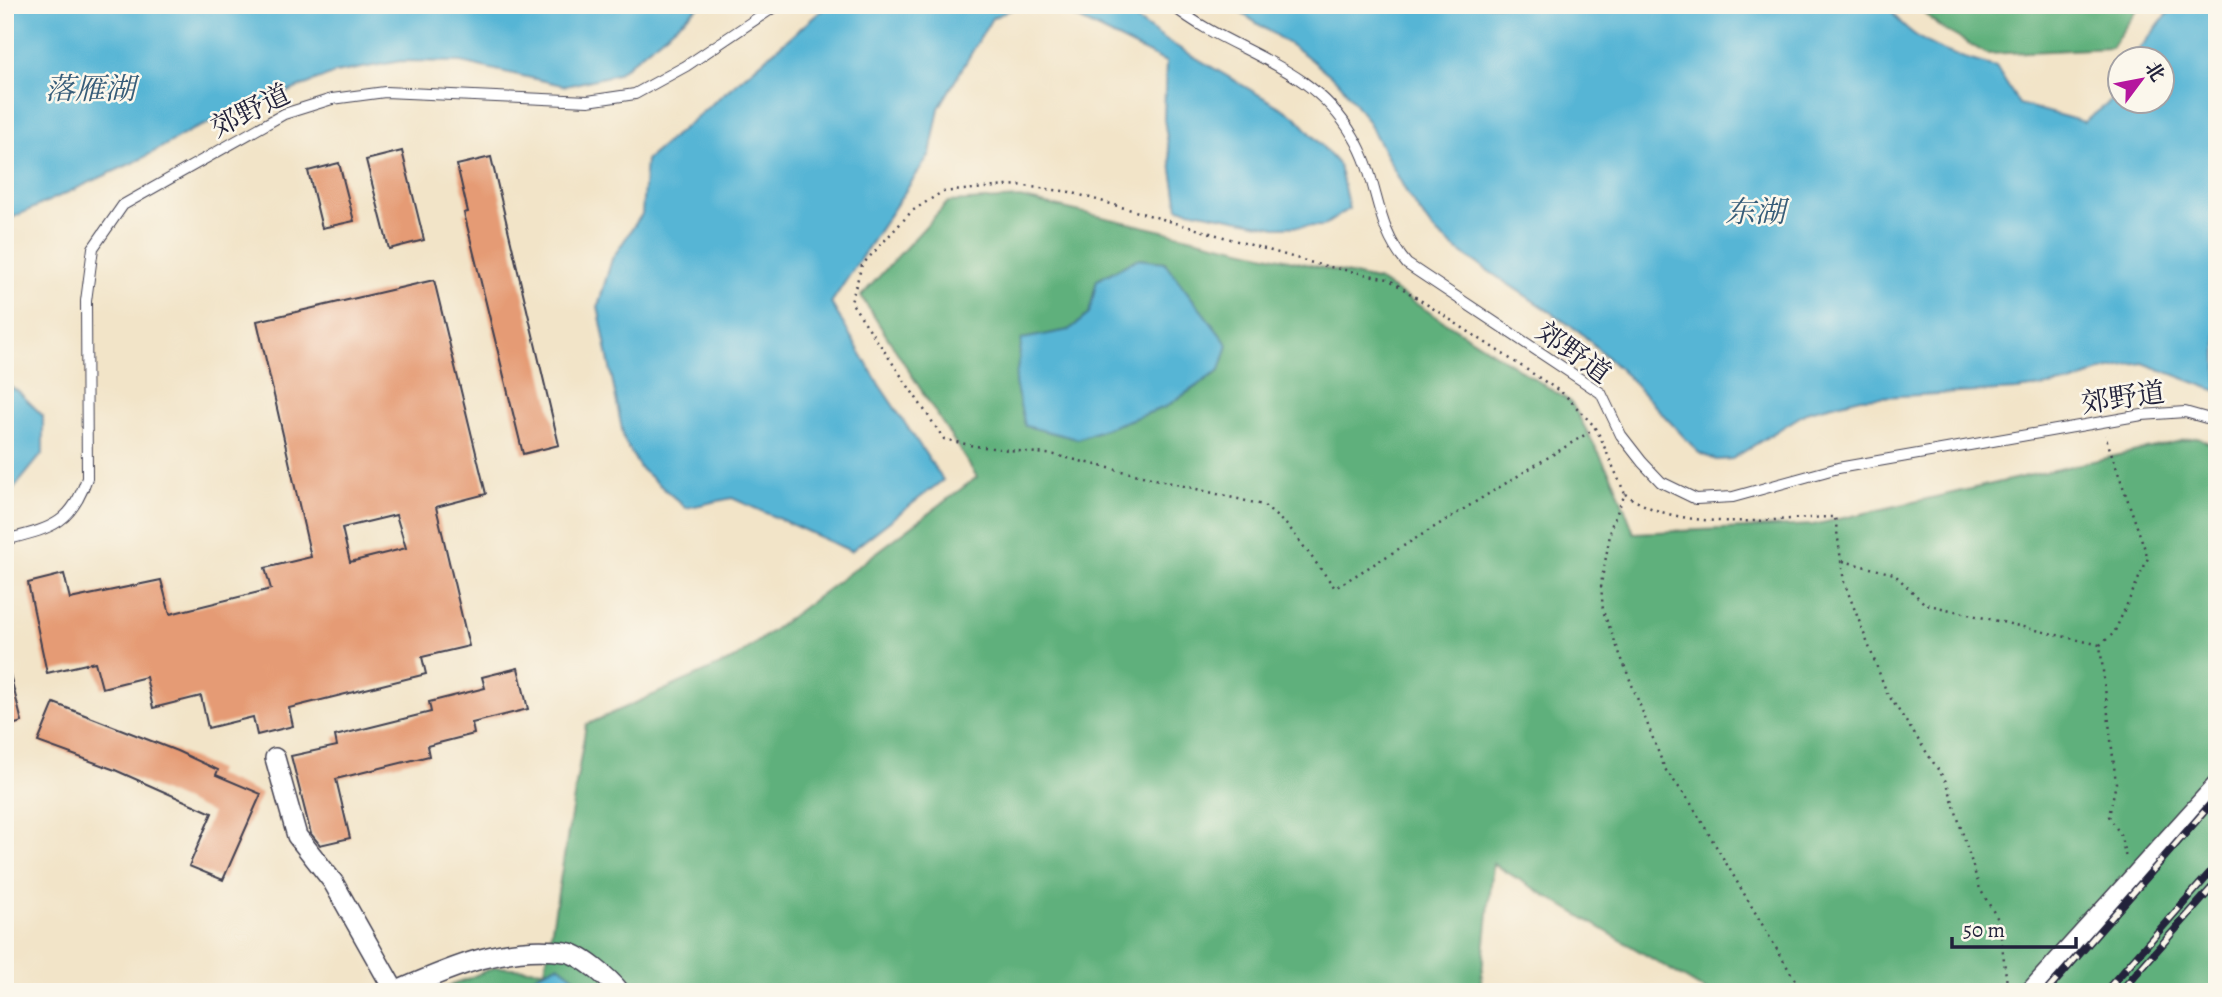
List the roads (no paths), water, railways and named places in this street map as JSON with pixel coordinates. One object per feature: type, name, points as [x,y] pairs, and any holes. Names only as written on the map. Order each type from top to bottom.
[{"type":"street","points":[[275,758],[297,836],[333,882],[395,992],[503,952],[567,952],[608,977],[620,992]]},
{"type":"street","points":[[2030,992],[2217,785]]},
{"type":"lane","name":"郊野道","points":[[5,540],[63,520],[78,503],[87,478],[86,301],[93,248],[123,205],[284,114],[332,99],[385,93],[588,101],[635,94],[686,66],[777,5]]},
{"type":"lane","name":"郊野道","points":[[1172,5],[1184,15],[1291,74],[1326,101],[1353,136],[1371,176],[1386,236],[1407,264],[1601,393],[1621,435],[1642,462],[1661,482],[1696,499],[1733,497],[1838,468],[2098,422],[2185,412],[2217,421]]},
{"type":"water","name":"落雁湖","points":[[5,5],[701,5],[617,74],[566,86],[461,62],[401,61],[335,73],[192,130],[141,159],[5,221]]},
{"type":"water","points":[[828,5],[1021,5],[992,18],[939,108],[930,154],[831,303],[880,386],[943,480],[851,551],[732,498],[686,508],[640,468],[624,440],[598,306],[612,259],[642,214],[646,160]]},
{"type":"water","points":[[1051,5],[1124,5],[1126,12],[1164,39],[1295,116],[1339,165],[1349,209],[1323,226],[1276,227],[1178,208],[1164,119],[1166,62]]},
{"type":"water","name":"东湖","points":[[1229,5],[1887,5],[1909,30],[1935,47],[1996,67],[2019,104],[2084,122],[2106,105],[2106,116],[2176,116],[2176,46],[2142,46],[2170,11],[2179,5],[2217,5],[2217,391],[2143,363],[2105,370],[2071,383],[2017,390],[1861,398],[1809,411],[1732,459],[1716,460],[1699,453],[1627,376],[1580,332],[1457,250],[1434,231],[1409,197],[1367,120],[1340,83],[1304,54]]},
{"type":"water","points":[[1137,259],[1164,262],[1228,345],[1220,370],[1165,407],[1077,439],[1025,426],[1015,383],[1022,339],[1069,330],[1089,314],[1097,280]]},
{"type":"water","points":[[5,384],[19,392],[43,416],[43,453],[12,491],[5,491]]},
{"type":"water","points":[[558,965],[594,992],[523,992],[519,983]]},
{"type":"railway","points":[[2046,992],[2217,797]]},
{"type":"railway","points":[[2105,992],[2217,865]]},
{"type":"railway","points":[[2120,992],[2217,882]]}]
